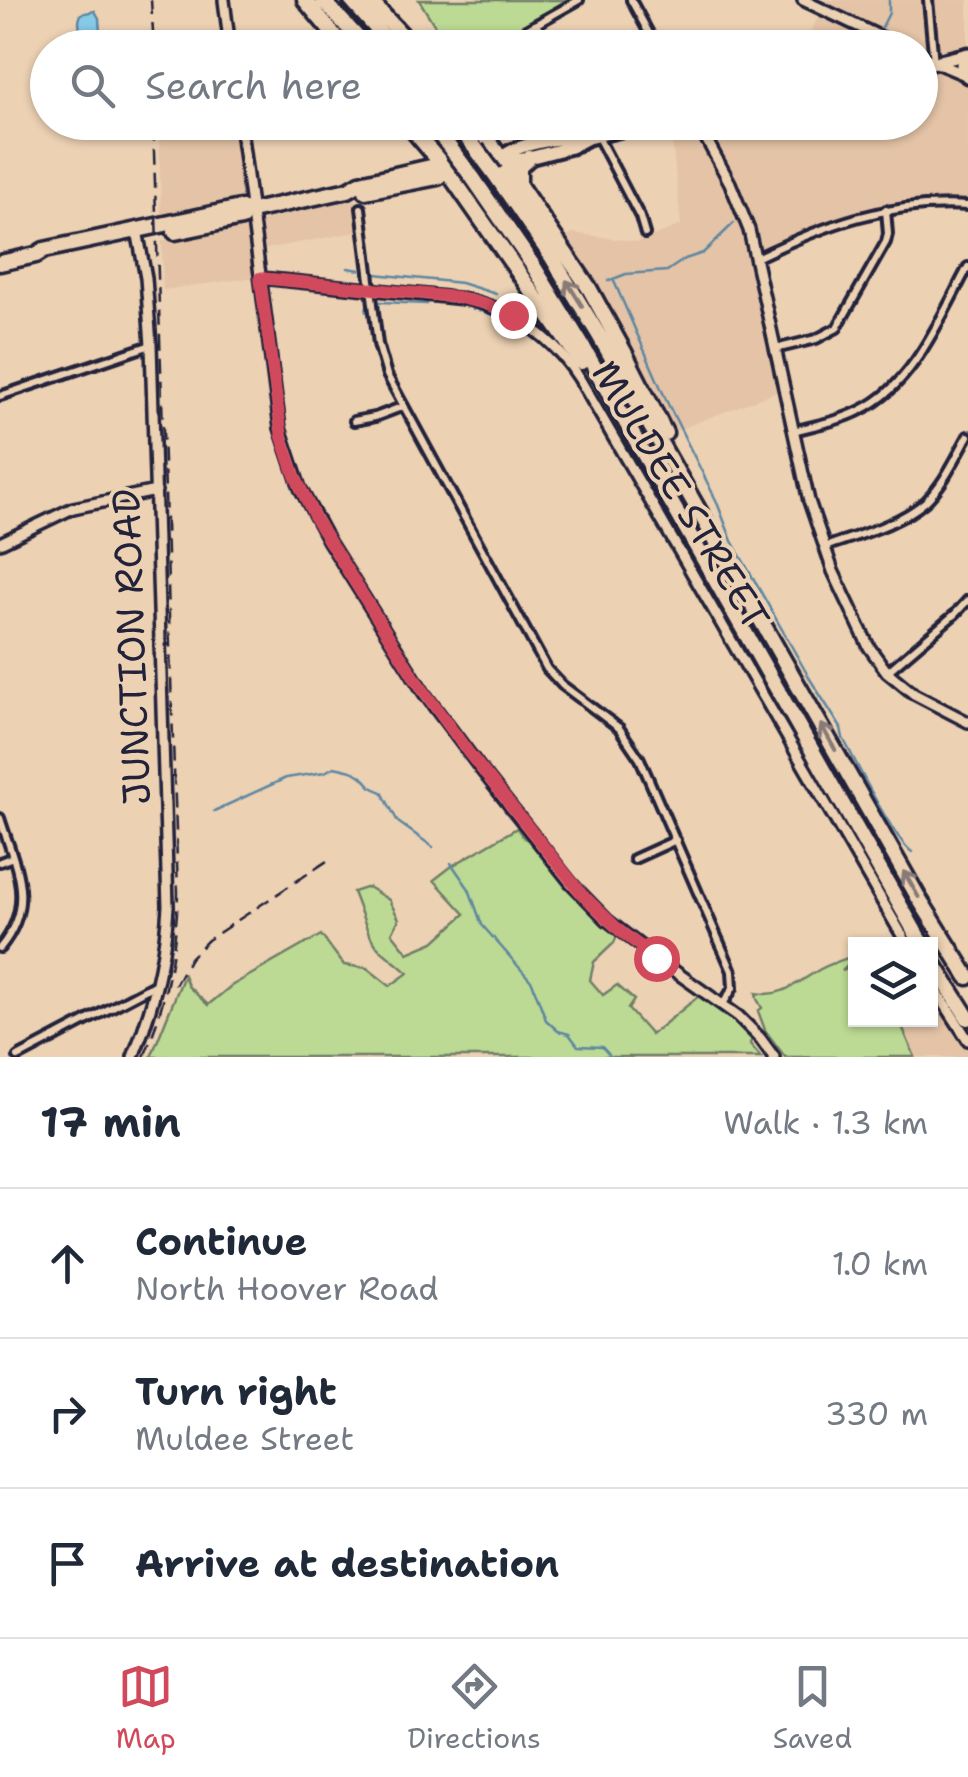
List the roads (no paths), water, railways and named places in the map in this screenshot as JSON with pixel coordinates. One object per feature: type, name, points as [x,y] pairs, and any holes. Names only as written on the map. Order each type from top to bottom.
[{"type":"highway","points":[[305,0],[330,30]]},
{"type":"highway","points":[[322,0],[350,30]]},
{"type":"highway","points":[[350,0],[378,30]]},
{"type":"highway","points":[[368,0],[399,30]]},
{"type":"highway","points":[[381,0],[404,30]]},
{"type":"highway","points":[[421,140],[446,169],[638,444]]},
{"type":"highway","points":[[444,140],[542,280],[918,937]]},
{"type":"highway","points":[[470,140],[576,296],[901,867],[968,976]]},
{"type":"highway","points":[[488,140],[581,275],[612,329],[710,528]]},
{"type":"highway","points":[[420,169],[428,156],[425,145]]},
{"type":"highway","points":[[352,190],[360,183],[420,169],[446,169],[501,158]]},
{"type":"highway","points":[[519,182],[519,167],[529,158]]},
{"type":"highway","points":[[0,263],[44,250],[242,218],[252,211],[352,190],[362,192],[438,177],[446,169]]},
{"type":"highway","points":[[947,944],[968,967]]},
{"type":"highway","points":[[938,969],[968,1010]]},
{"type":"highway","points":[[938,971],[968,1018]]},
{"type":"main road","points":[[938,62],[968,55]]},
{"type":"main road","points":[[967,76],[962,65],[968,55]]},
{"type":"main road","points":[[501,158],[510,150],[555,140]]},
{"type":"main road","points":[[501,158],[529,158],[586,140]]},
{"type":"street","points":[[224,0],[228,30]]},
{"type":"street","points":[[526,30],[578,0]]},
{"type":"street","points":[[631,0],[647,30]]},
{"type":"street","points":[[803,0],[867,30]]},
{"type":"street","points":[[928,0],[928,30]]},
{"type":"street","points":[[536,24],[539,30]]},
{"type":"street","points":[[938,67],[967,76]]},
{"type":"street","points":[[242,140],[280,425],[295,476],[316,520],[402,659],[461,744],[587,900],[642,948],[722,1004],[754,1031],[774,1057]]},
{"type":"street","points":[[594,140],[640,217],[645,234]]},
{"type":"street","points":[[706,140],[738,200],[756,258],[808,501],[824,548],[866,641],[887,672],[914,694],[968,722]]},
{"type":"street","points":[[756,258],[832,224],[886,210],[968,206]]},
{"type":"street","points":[[361,208],[382,364],[541,660],[556,680],[628,738],[645,768],[732,971],[733,988],[722,1004]]},
{"type":"street","points":[[775,349],[824,336],[841,324],[886,242],[886,210]]},
{"type":"street","name":"JUNCTION ROAD","points":[[133,1057],[157,983],[166,936],[168,888],[151,344],[138,235]]},
{"type":"street","points":[[793,431],[856,413],[890,391],[914,364],[968,267]]},
{"type":"street","name":"MULDEE STREET","points":[[260,278],[456,297],[495,307],[539,332],[570,364],[903,937]]},
{"type":"street","points":[[0,396],[151,344]]},
{"type":"street","points":[[354,421],[404,406]]},
{"type":"street","points":[[824,548],[896,520],[925,502],[968,436]]},
{"type":"street","points":[[0,544],[73,508],[156,490]]},
{"type":"street","points":[[887,672],[968,600]]},
{"type":"street","points":[[0,818],[20,883],[21,902],[16,922],[0,948]]},
{"type":"street","points":[[634,859],[676,840]]},
{"type":"street","points":[[0,862],[13,857]]},
{"type":"street","points":[[18,1057],[157,983]]},
{"type":"street","points":[[938,993],[968,1040]]},
{"type":"water","points":[[95,11],[100,30],[80,30],[81,14]]},
{"type":"waterway","points":[[881,29],[889,13],[889,0]]},
{"type":"waterway","points":[[608,281],[626,274],[667,271],[703,253],[734,223]]},
{"type":"waterway","points":[[348,268],[360,270]]},
{"type":"waterway","points":[[375,274],[461,283],[496,294]]},
{"type":"waterway","points":[[613,279],[732,541],[841,728],[875,799],[912,852]]},
{"type":"waterway","points":[[381,302],[427,304]]},
{"type":"waterway","points":[[366,312],[367,306]]},
{"type":"waterway","points":[[472,308],[510,323],[544,347]]},
{"type":"waterway","points":[[214,811],[286,778],[334,767],[358,774],[382,792],[398,822],[433,847]]},
{"type":"waterway","points":[[451,863],[469,889],[482,925],[532,982],[546,1020],[558,1031],[569,1034],[578,1046],[602,1047],[611,1057]]},
{"type":"railway","points":[[151,0],[153,30]]},
{"type":"railway","points":[[144,1057],[168,976],[178,893],[154,140]]},
{"type":"railway","points":[[175,985],[190,958],[208,940],[327,861]]}]
